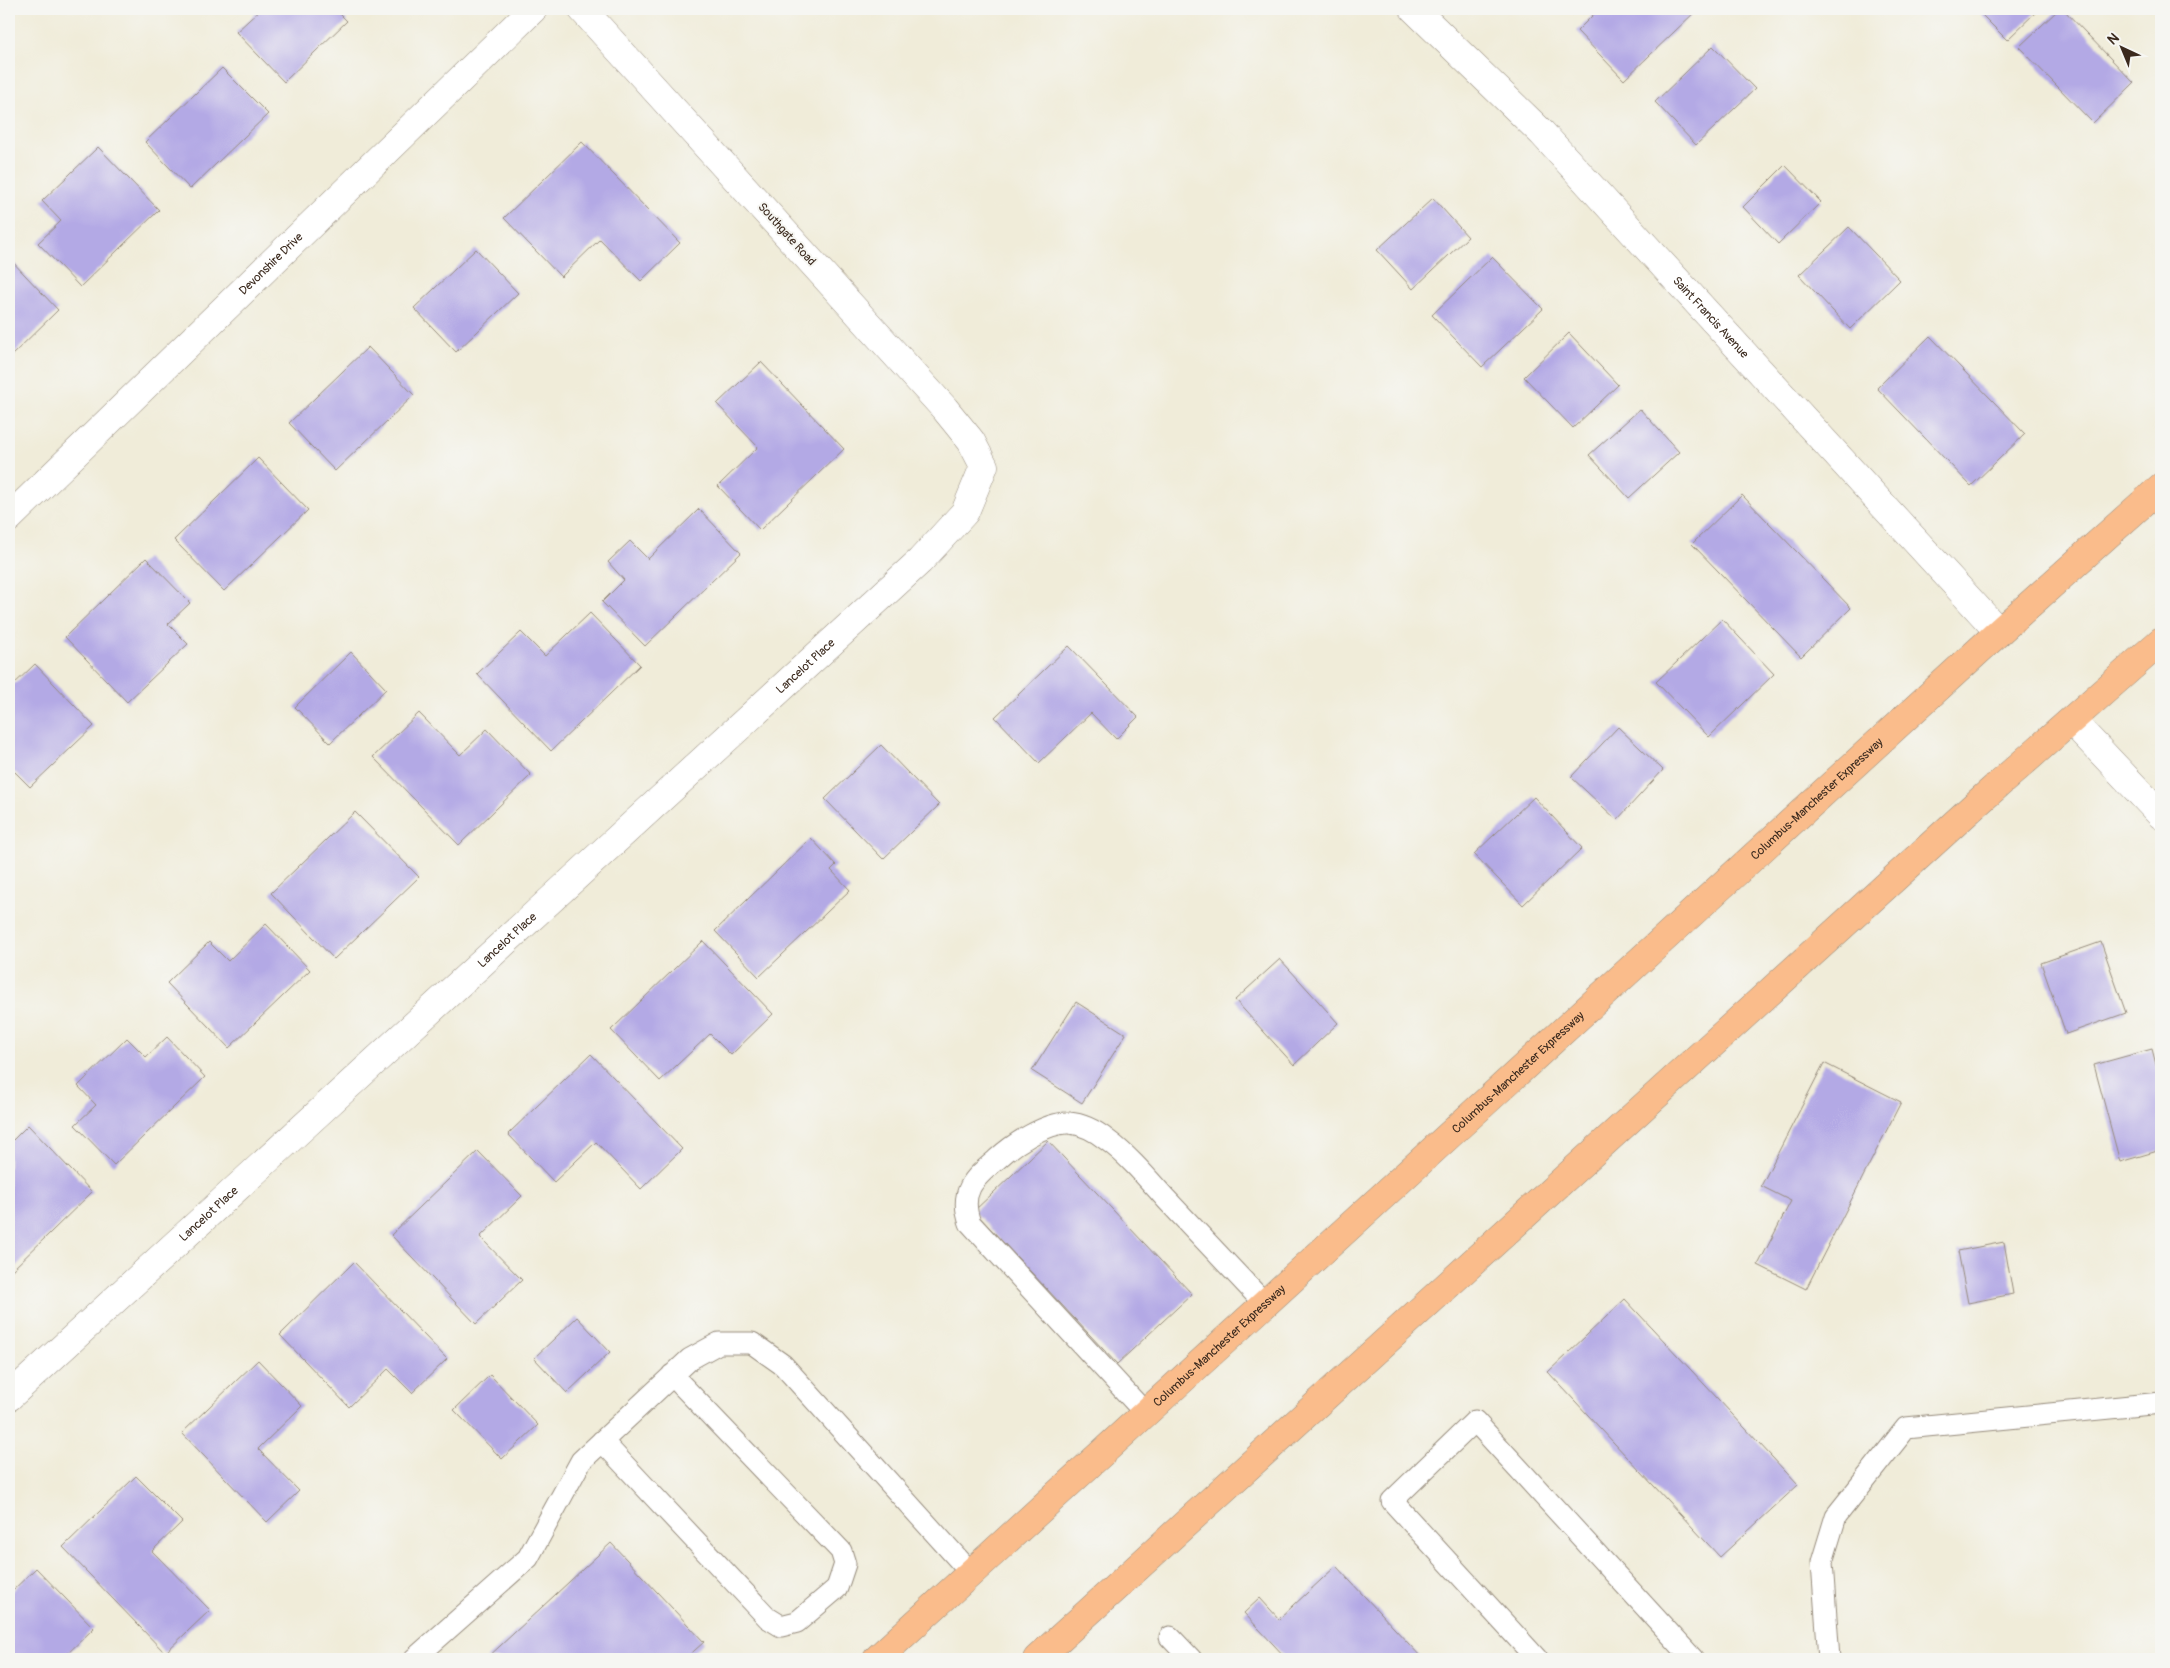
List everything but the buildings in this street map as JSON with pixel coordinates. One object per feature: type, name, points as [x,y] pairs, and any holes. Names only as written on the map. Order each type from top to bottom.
[{"type":"main road","name":"Columbus-Manchester Expressway","points":[[876,1659],[1999,632],[2161,487]]},
{"type":"main road","points":[[1041,1658],[1974,806],[2161,641]]},
{"type":"street","name":"Devonshire Drive","points":[[9,518],[533,9]]},
{"type":"street","name":"Southgate Road","points":[[582,9],[945,409],[971,441],[984,466]]},
{"type":"street","name":"Saint Francis Avenue","points":[[1414,9],[1542,132],[1999,632]]},
{"type":"street","name":"Lancelot Place","points":[[9,1397],[920,561],[965,512],[984,466]]},
{"type":"street","points":[[2072,721],[2158,804]]},
{"type":"lane","points":[[1146,1414],[970,1223],[965,1208],[967,1193],[977,1175],[1011,1146],[1043,1130],[1069,1123],[1091,1129],[1109,1141],[1138,1168],[1265,1304]]},
{"type":"lane","points":[[414,1659],[528,1558],[581,1461],[690,1359],[719,1343],[752,1343],[783,1365],[971,1573]]},
{"type":"lane","points":[[602,1441],[768,1618],[781,1626],[797,1622],[837,1588],[844,1564],[841,1551],[672,1375]]},
{"type":"lane","points":[[1829,1659],[1822,1562],[1836,1516],[1906,1428],[2161,1403]]},
{"type":"lane","points":[[1537,1659],[1392,1501],[1475,1422],[1693,1659]]},
{"type":"lane","points":[[1170,1637],[1191,1659]]}]
